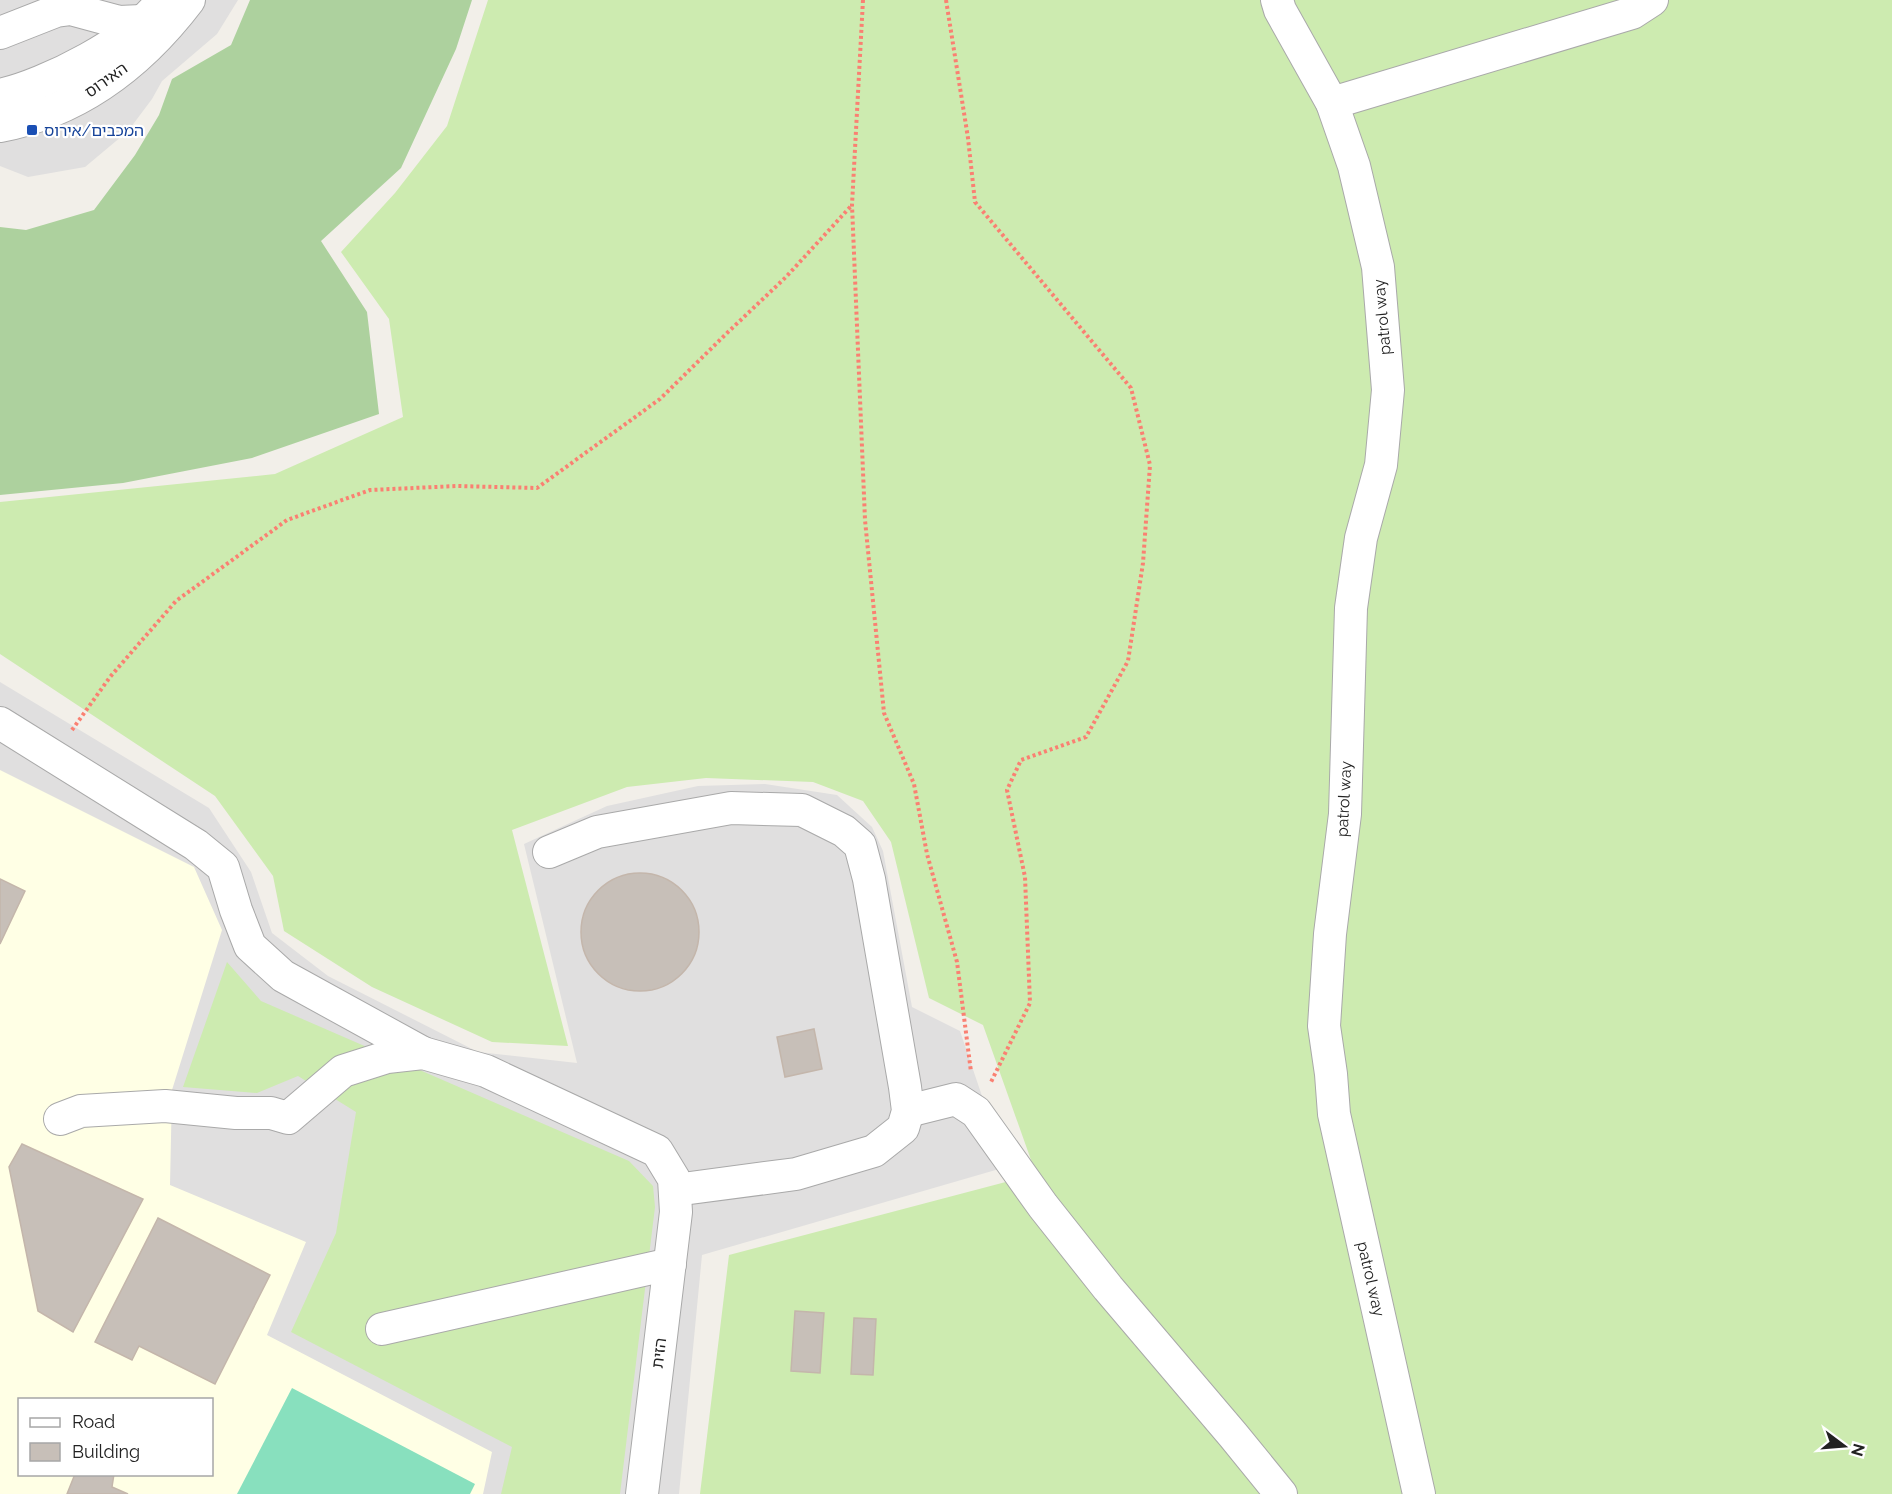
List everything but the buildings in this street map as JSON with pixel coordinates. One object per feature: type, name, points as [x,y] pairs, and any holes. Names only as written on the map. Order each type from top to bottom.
[{"type":"street","name":"האירוס","points":[[0,126],[44,116],[106,82],[140,56],[166,30],[189,0]]},
{"type":"street","name":"patrol way","points":[[1277,0],[1280,10],[1332,104],[1354,166],[1378,267],[1388,390],[1382,465],[1361,538],[1351,608],[1345,814],[1330,934],[1324,1026],[1334,1114],[1419,1494]]},
{"type":"street","points":[[1332,104],[1632,13],[1652,0]]},
{"type":"street","points":[[0,33],[56,11],[71,9],[119,22],[152,11]]},
{"type":"street","name":"האירוס","points":[[0,95],[18,91],[90,58],[134,29],[152,11]]},
{"type":"street","points":[[3,725],[196,845],[223,867],[250,946],[283,976],[423,1053],[486,1071],[657,1151],[674,1179],[676,1201],[796,1174],[874,1151],[903,1128],[909,1111],[869,879],[860,845],[844,831],[802,810],[731,808],[597,832],[549,852]]},
{"type":"street","points":[[60,1119],[81,1111],[165,1106],[236,1113],[271,1113],[288,1118],[343,1071],[387,1057],[423,1053]]},
{"type":"street","points":[[909,1111],[956,1099],[976,1112],[1042,1206],[1281,1494]]},
{"type":"street","name":"הזית","points":[[642,1494],[676,1201]]},
{"type":"street","points":[[382,1329],[670,1264]]},
{"type":"path","points":[[863,0],[852,205],[865,520],[884,713],[914,784],[927,854],[957,962],[976,1112]]},
{"type":"path","points":[[946,0],[968,138],[975,201],[1131,388],[1150,465],[1143,563],[1128,661],[1086,737],[1021,760],[1007,790],[1025,877],[1030,1003],[976,1112]]},
{"type":"path","points":[[53,756],[110,677],[176,601],[287,520],[370,490],[457,486],[537,488],[660,399],[786,277],[852,205]]},
{"type":"shaded area","points":[[0,0],[238,0],[217,34],[162,81],[152,99],[128,131],[85,167],[28,177],[0,166]]},
{"type":"shaded area","points":[[0,682],[209,808],[251,872],[272,933],[328,976],[478,1052],[577,1063],[524,844],[607,806],[698,786],[765,784],[837,795],[872,827],[883,851],[912,1007],[960,1031],[1006,1167],[702,1255],[679,1494],[0,1494]]},
{"type":"shaded area","points":[[0,770],[194,867],[222,930],[172,1090],[170,1185],[306,1242],[267,1335],[492,1452],[483,1494],[0,1494]]},
{"type":"green space","points":[[250,0],[472,0],[456,49],[401,168],[321,241],[367,312],[379,414],[252,458],[123,483],[0,495],[0,227],[26,230],[94,210],[135,155],[159,115],[172,79],[231,45]]},
{"type":"green space","points":[[488,0],[1892,0],[1892,1494],[700,1494],[729,1255],[1036,1174],[983,1025],[929,998],[891,842],[863,801],[813,782],[706,778],[627,787],[512,830],[568,1046],[492,1042],[372,987],[284,931],[273,876],[215,796],[0,654],[0,502],[275,474],[403,417],[389,319],[341,252],[395,193],[447,126]]},
{"type":"green space","points":[[227,962],[261,1001],[629,1161],[653,1186],[655,1207],[620,1494],[501,1494],[512,1447],[291,1332],[336,1233],[356,1112],[298,1076],[257,1093],[183,1087]]},
{"type":"green space","points":[[292,1388],[475,1484],[470,1494],[237,1494]]},
{"type":"place","name":"המכבים/אירוס","points":[[32,130]]}]
